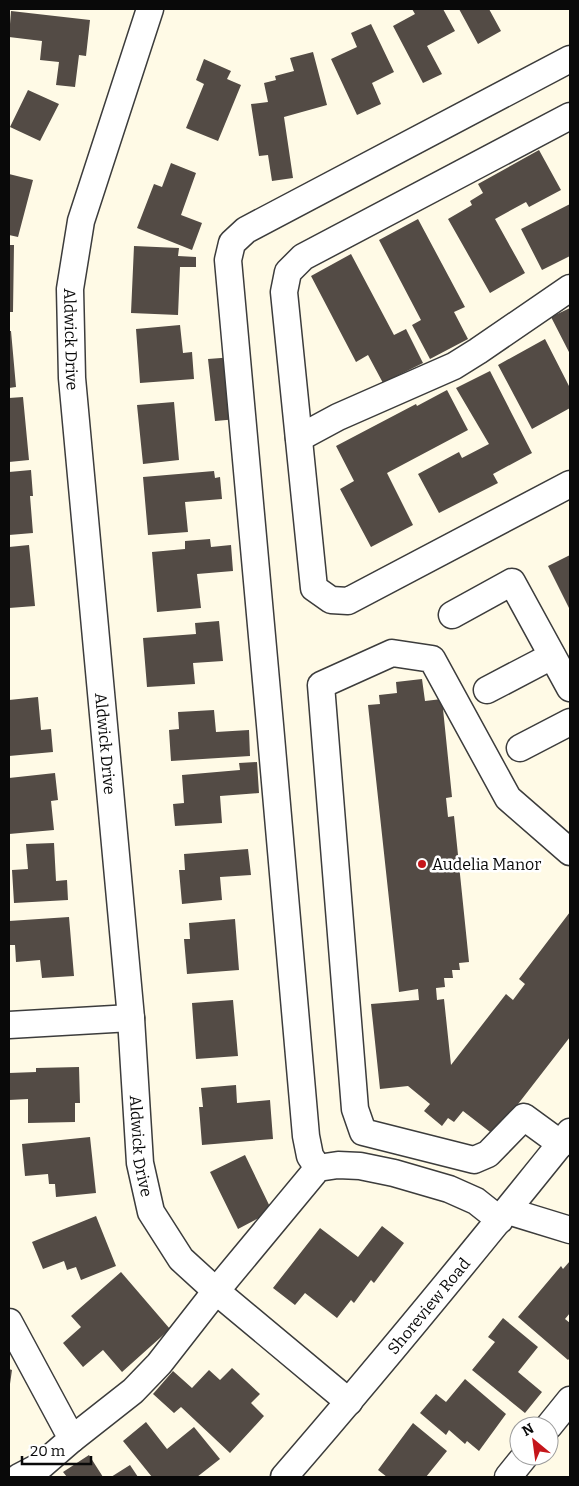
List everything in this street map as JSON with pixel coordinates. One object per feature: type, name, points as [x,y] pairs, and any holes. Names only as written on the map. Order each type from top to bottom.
[{"type":"street","name":"Aldwick Drive","points":[[150,9],[81,220],[70,289],[72,378],[132,1018],[140,1163],[151,1212],[182,1259],[216,1292],[349,1402]]},
{"type":"street","points":[[318,1168],[310,1156],[306,1136],[228,260],[232,243],[246,230],[570,59]]},
{"type":"street","points":[[570,116],[304,257],[288,272],[284,292],[314,588],[331,600],[348,602],[570,484]]},
{"type":"street","points":[[298,438],[338,416],[454,366],[570,288]]},
{"type":"street","points":[[452,615],[512,582],[570,688]]},
{"type":"street","points":[[566,1138],[524,1117],[488,1154],[474,1160],[363,1132],[355,1110],[321,685],[392,653],[432,659],[508,798],[570,852]]},
{"type":"street","points":[[487,690],[552,656]]},
{"type":"street","points":[[520,748],[570,722]]},
{"type":"street","points":[[9,1025],[132,1018]]},
{"type":"street","name":"Shoreview Road","points":[[284,1477],[504,1216],[566,1138]]},
{"type":"street","points":[[19,1477],[42,1464],[132,1391],[159,1364],[318,1168],[338,1165],[360,1166],[394,1173],[449,1189],[504,1216],[570,1230]]},
{"type":"street","points":[[9,1322],[72,1439]]},
{"type":"street","points":[[557,1416],[570,1400]]},
{"type":"street","points":[[508,1477],[517,1466]]},
{"type":"building","points":[[412,9],[443,9],[455,31],[427,46],[442,74],[423,83],[393,26],[415,14]]},
{"type":"building","points":[[459,9],[489,9],[501,31],[478,44]]},
{"type":"building","points":[[11,11],[90,20],[86,56],[79,55],[75,87],[56,85],[59,62],[40,60],[42,41],[9,37]]},
{"type":"building","points":[[371,24],[394,72],[372,83],[381,104],[357,115],[331,59],[357,47],[351,33]]},
{"type":"building","points":[[313,52],[327,105],[284,117],[293,178],[272,181],[268,155],[259,156],[251,104],[268,102],[264,83],[276,80],[275,76],[294,71],[290,58]]},
{"type":"building","points":[[204,59],[231,71],[227,79],[241,85],[218,141],[186,128],[204,84],[196,80]]},
{"type":"building","points":[[28,90],[59,104],[40,141],[10,127]]},
{"type":"building","points":[[539,150],[561,190],[529,207],[526,202],[495,219],[525,273],[490,293],[448,219],[472,205],[470,201],[483,193],[478,184]]},
{"type":"building","points":[[171,163],[196,173],[181,215],[202,223],[192,250],[137,228],[154,184],[162,187]]},
{"type":"building","points":[[9,174],[33,180],[18,237],[9,235]]},
{"type":"building","points":[[570,204],[570,256],[542,270],[521,229]]},
{"type":"building","points":[[418,219],[465,307],[454,312],[468,339],[430,359],[412,325],[421,320],[379,240]]},
{"type":"building","points":[[9,245],[14,245],[13,312],[9,312]]},
{"type":"building","points":[[134,246],[179,248],[178,256],[196,257],[196,267],[180,267],[178,315],[131,313]]},
{"type":"building","points":[[351,254],[394,335],[406,329],[423,363],[383,383],[368,355],[356,362],[311,276]]},
{"type":"building","points":[[570,308],[570,354],[551,317]]},
{"type":"building","points":[[180,325],[183,353],[192,352],[194,379],[140,383],[136,329]]},
{"type":"building","points":[[9,331],[11,331],[16,387],[9,388]]},
{"type":"building","points":[[545,339],[570,385],[570,408],[532,429],[498,365]]},
{"type":"building","points":[[234,357],[238,419],[215,421],[208,359]]},
{"type":"building","points":[[490,371],[532,453],[493,474],[498,483],[439,513],[418,474],[459,452],[462,458],[489,444],[456,388]]},
{"type":"building","points":[[447,390],[468,430],[387,473],[413,525],[371,547],[340,489],[354,481],[336,446]]},
{"type":"building","points":[[23,397],[29,460],[9,462],[9,398]]},
{"type":"building","points":[[174,402],[179,460],[143,464],[137,405]]},
{"type":"building","points":[[31,470],[33,496],[30,496],[33,533],[9,535],[9,472]]},
{"type":"building","points":[[214,471],[215,478],[220,477],[222,499],[185,502],[188,532],[148,535],[143,477]]},
{"type":"building","points":[[210,539],[211,547],[231,545],[233,571],[197,574],[201,608],[157,612],[152,552],[185,549],[185,541]]},
{"type":"building","points":[[29,545],[35,606],[9,608],[9,547]]},
{"type":"building","points":[[570,555],[570,610],[548,566]]},
{"type":"building","points":[[219,621],[223,661],[193,663],[195,684],[147,687],[143,638],[196,634],[195,623]]},
{"type":"building","name":"Audelia Manor","points":[[422,679],[425,701],[442,699],[452,797],[446,798],[448,817],[454,816],[469,962],[459,963],[460,970],[452,970],[453,978],[444,978],[445,987],[436,988],[437,1000],[444,999],[451,1065],[506,994],[513,1000],[525,984],[519,979],[570,912],[570,1037],[494,1135],[463,1111],[454,1122],[448,1118],[442,1126],[424,1111],[430,1104],[408,1086],[380,1089],[371,1004],[419,1000],[418,989],[399,992],[368,705],[380,704],[379,695],[397,693],[396,682]]},
{"type":"building","points":[[38,697],[41,730],[51,729],[53,752],[9,756],[9,700]]},
{"type":"building","points":[[214,710],[216,732],[249,730],[250,756],[171,761],[169,730],[179,729],[178,712]]},
{"type":"building","points":[[257,762],[259,793],[220,796],[222,823],[175,826],[173,804],[184,803],[182,775],[240,770],[239,763]]},
{"type":"building","points":[[55,773],[58,800],[51,801],[54,830],[9,834],[9,778]]},
{"type":"building","points":[[54,843],[56,881],[67,880],[68,900],[14,903],[12,870],[28,869],[26,844]]},
{"type":"building","points":[[248,849],[251,875],[220,877],[222,900],[182,904],[179,870],[185,870],[184,854]]},
{"type":"building","points":[[69,917],[74,976],[42,978],[40,960],[16,962],[15,945],[9,945],[9,921]]},
{"type":"building","points":[[235,919],[239,970],[187,974],[184,939],[190,939],[189,923]]},
{"type":"building","points":[[233,1000],[238,1056],[196,1059],[192,1003]]},
{"type":"building","points":[[79,1067],[80,1103],[75,1103],[75,1122],[28,1123],[28,1099],[9,1100],[9,1073],[36,1072],[36,1068]]},
{"type":"building","points":[[236,1085],[237,1103],[270,1100],[273,1139],[202,1145],[199,1107],[203,1107],[201,1088]]},
{"type":"building","points":[[90,1137],[96,1193],[56,1197],[55,1184],[49,1184],[48,1174],[25,1176],[22,1144]]},
{"type":"building","points":[[245,1155],[272,1211],[238,1229],[210,1172]]},
{"type":"building","points":[[96,1216],[116,1266],[81,1280],[76,1267],[67,1270],[64,1261],[43,1269],[32,1242]]},
{"type":"building","points":[[382,1226],[404,1243],[374,1283],[371,1280],[354,1303],[351,1300],[337,1318],[305,1293],[295,1305],[273,1288],[320,1228],[358,1257]]},
{"type":"building","points":[[570,1261],[570,1313],[565,1319],[570,1323],[570,1358],[568,1360],[518,1317],[561,1266],[563,1269]]},
{"type":"building","points":[[121,1272],[170,1329],[122,1372],[103,1350],[83,1367],[63,1343],[81,1327],[71,1316]]},
{"type":"building","points":[[503,1318],[538,1347],[518,1372],[542,1392],[525,1413],[472,1370],[495,1342],[488,1337]]},
{"type":"building","points":[[232,1368],[260,1394],[251,1403],[264,1416],[230,1453],[181,1407],[174,1413],[153,1394],[173,1371],[192,1388],[209,1370],[220,1380]]},
{"type":"building","points":[[9,1369],[12,1370],[10,1384],[9,1384]]},
{"type":"building","points":[[465,1379],[506,1414],[479,1451],[467,1441],[465,1444],[449,1430],[446,1435],[420,1413],[436,1394],[446,1402]]},
{"type":"building","points":[[146,1422],[167,1449],[194,1427],[220,1459],[197,1477],[152,1477],[123,1441]]},
{"type":"building","points":[[413,1423],[447,1451],[426,1477],[387,1477],[378,1470]]},
{"type":"building","points":[[89,1455],[103,1477],[67,1477],[63,1472]]},
{"type":"building","points":[[130,1465],[138,1477],[111,1477]]},
{"type":"place","name":"Audelia Manor","points":[[422,864]]}]
